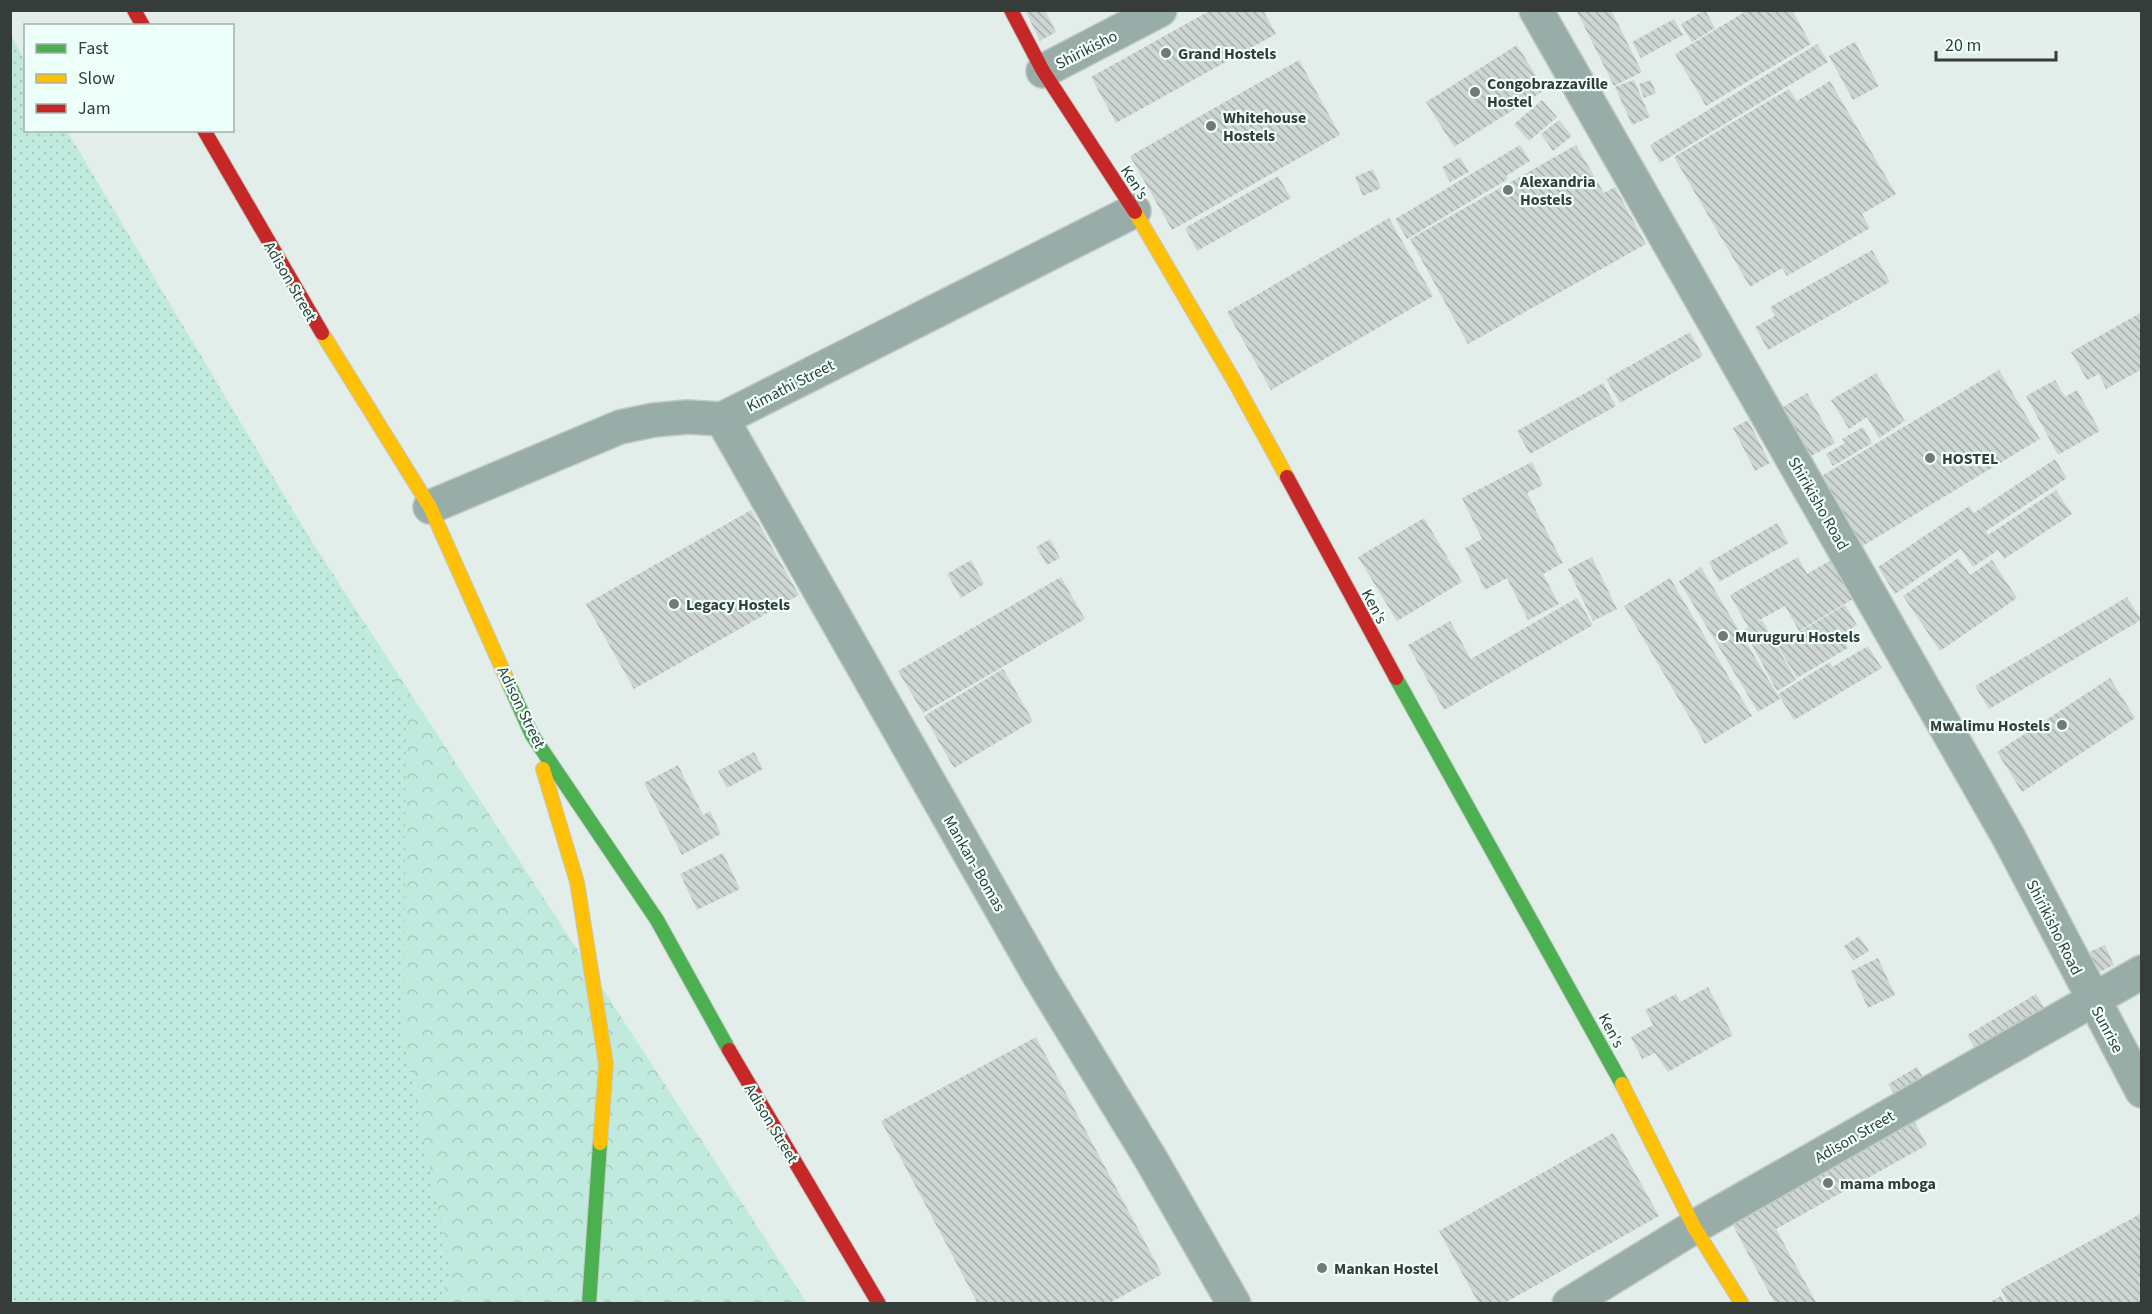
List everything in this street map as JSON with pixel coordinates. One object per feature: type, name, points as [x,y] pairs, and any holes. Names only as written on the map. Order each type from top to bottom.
[{"type":"street","points":[[134,10],[142,24]]},
{"type":"street","name":"Ken's","points":[[1011,10],[1043,71],[1134,211],[1233,379],[1472,818],[1599,1039],[1694,1227]]},
{"type":"street","name":"Shirikisho","points":[[1043,71],[1160,10]]},
{"type":"street","name":"Shirikisho Road","points":[[1536,10],[2009,838],[2093,1000]]},
{"type":"street","name":"Adison Street","points":[[205,132],[301,300],[430,507],[532,735],[657,920],[747,1082],[879,1304]]},
{"type":"street","name":"Kimathi Street","points":[[722,419],[1134,211]]},
{"type":"street","points":[[430,507],[620,427],[654,420],[687,417],[722,419]]},
{"type":"street","name":"Mankan- Bomas","points":[[722,419],[1040,977],[1152,1161],[1234,1304]]},
{"type":"street","points":[[532,735],[577,882],[606,1064],[589,1304]]},
{"type":"street","name":"Adison Street","points":[[1569,1304],[1694,1227],[2142,972]]},
{"type":"street","name":"Sunrise","points":[[2093,1000],[2142,1090]]},
{"type":"street","points":[[1694,1227],[1742,1304]]},
{"type":"green space","points":[[11,35],[24,59],[24,132],[68,132],[406,700],[404,1043],[451,1272],[438,1303],[11,1303]]},
{"type":"green space","points":[[10,77],[24,123],[24,132],[46,132],[807,1303],[11,1303]]},
{"type":"building","points":[[1025,10],[1045,10],[1056,32],[1040,41]]},
{"type":"building","points":[[1211,10],[1263,10],[1276,34],[1116,123],[1091,77]]},
{"type":"building","points":[[1576,10],[1611,10],[1642,72],[1614,86]]},
{"type":"building","points":[[1705,10],[1715,28],[1692,42],[1681,24]]},
{"type":"building","points":[[1748,10],[1792,10],[1811,44],[1706,106],[1675,54]]},
{"type":"building","points":[[1674,19],[1683,35],[1641,58],[1632,42]]},
{"type":"building","points":[[1855,42],[1879,86],[1853,100],[1829,56]]},
{"type":"building","points":[[1817,44],[1828,62],[1660,163],[1650,145]]},
{"type":"building","points":[[1517,45],[1545,90],[1454,147],[1426,102]]},
{"type":"building","points":[[1299,60],[1340,135],[1172,230],[1130,156]]},
{"type":"building","points":[[1634,80],[1650,117],[1632,125],[1615,87]]},
{"type":"building","points":[[1651,80],[1656,93],[1644,98],[1639,84]]},
{"type":"building","points":[[1830,81],[1896,194],[1862,214],[1870,228],[1787,276],[1782,268],[1750,287],[1674,157],[1789,89],[1797,101]]},
{"type":"building","points":[[1542,100],[1557,117],[1529,141],[1514,124]]},
{"type":"building","points":[[1559,120],[1572,136],[1553,151],[1541,134]]},
{"type":"building","points":[[1520,145],[1530,161],[1506,176],[1508,179],[1407,239],[1395,219]]},
{"type":"building","points":[[1576,145],[1604,193],[1615,187],[1646,244],[1468,344],[1410,239]]},
{"type":"building","points":[[1460,157],[1469,172],[1450,182],[1442,167]]},
{"type":"building","points":[[1373,169],[1381,188],[1363,196],[1355,177]]},
{"type":"building","points":[[1278,176],[1291,198],[1197,251],[1185,228]]},
{"type":"building","points":[[1389,218],[1433,296],[1271,390],[1227,312]]},
{"type":"building","points":[[1872,250],[1890,282],[1768,350],[1755,327],[1775,316],[1770,307]]},
{"type":"building","points":[[2142,312],[2142,369],[2106,389],[2099,374],[2087,380],[2071,352]]},
{"type":"building","points":[[1690,332],[1703,356],[1620,403],[1606,379]]},
{"type":"building","name":"HOSTEL","points":[[1999,370],[2040,439],[1861,547],[1820,477]]},
{"type":"building","points":[[1876,373],[1905,421],[1879,438],[1867,417],[1849,429],[1831,400]]},
{"type":"building","points":[[2055,380],[2065,397],[2077,390],[2100,431],[2058,455],[2026,396]]},
{"type":"building","points":[[1603,383],[1616,406],[1530,454],[1517,431]]},
{"type":"building","points":[[1807,393],[1835,443],[1802,461],[1774,412]]},
{"type":"building","points":[[1748,420],[1770,463],[1755,471],[1733,428]]},
{"type":"building","points":[[1863,427],[1872,443],[1833,466],[1826,454],[1845,443],[1842,439]]},
{"type":"building","points":[[2055,459],[2067,478],[1986,531],[1988,535],[2056,490],[2072,514],[2004,559],[1998,550],[1973,567],[1961,549],[1895,594],[1878,567],[1969,506],[1974,513]]},
{"type":"building","points":[[1532,462],[1543,485],[1527,493],[1563,563],[1543,574],[1559,604],[1528,620],[1507,578],[1485,590],[1465,548],[1482,539],[1462,498]]},
{"type":"building","points":[[751,510],[799,595],[634,689],[586,604]]},
{"type":"building","points":[[1424,518],[1462,582],[1397,621],[1358,557]]},
{"type":"building","points":[[1777,523],[1789,543],[1719,582],[1709,562]]},
{"type":"building","points":[[1050,539],[1060,558],[1047,565],[1036,547]]},
{"type":"building","points":[[1592,557],[1617,609],[1593,621],[1568,569]]},
{"type":"building","points":[[1798,557],[1807,574],[1831,560],[1853,599],[1799,631],[1785,606],[1756,622],[1762,620],[1796,680],[1777,691],[1744,630],[1748,627],[1730,595]]},
{"type":"building","points":[[1958,558],[1970,575],[1992,560],[2017,598],[1940,651],[1903,596]]},
{"type":"building","points":[[971,560],[984,584],[961,598],[947,574]]},
{"type":"building","points":[[1701,567],[1780,699],[1758,712],[1679,581]]},
{"type":"building","points":[[1061,577],[1085,619],[923,713],[898,671]]},
{"type":"building","points":[[1670,578],[1752,716],[1705,744],[1624,606]]},
{"type":"building","points":[[2127,597],[2141,620],[1989,709],[1975,686]]},
{"type":"building","points":[[1577,598],[1593,625],[1444,710],[1408,645],[1450,621],[1471,659]]},
{"type":"building","points":[[1845,605],[1857,625],[1840,635],[1848,648],[1797,678],[1777,645]]},
{"type":"building","points":[[1868,646],[1882,668],[1794,720],[1778,694],[1830,662],[1832,667]]},
{"type":"building","points":[[1003,669],[1033,721],[954,768],[924,716]]},
{"type":"building","points":[[2110,678],[2135,718],[2022,792],[1997,752]]},
{"type":"building","points":[[754,752],[763,769],[727,788],[718,771]]},
{"type":"building","points":[[678,765],[703,815],[710,811],[721,834],[682,855],[644,783]]},
{"type":"building","points":[[723,853],[740,889],[697,910],[680,874]]},
{"type":"building","points":[[1859,936],[1869,951],[1853,961],[1844,946]]},
{"type":"building","points":[[2105,945],[2114,965],[2098,973],[2089,952]]},
{"type":"building","points":[[1878,958],[1895,995],[1868,1008],[1851,971]]},
{"type":"building","points":[[1708,987],[1733,1035],[1668,1072],[1655,1053],[1642,1059],[1631,1037],[1653,1025],[1645,1010],[1676,994],[1680,1002]]},
{"type":"building","points":[[2036,994],[2048,1014],[1979,1055],[1967,1035]]},
{"type":"building","points":[[1036,1037],[1162,1274],[1108,1304],[978,1304],[881,1121]]},
{"type":"building","points":[[1917,1067],[1926,1083],[1898,1100],[1888,1084]]},
{"type":"building","name":"mama mboga","points":[[1913,1119],[1927,1145],[1776,1229],[1817,1304],[1775,1304],[1730,1220]]},
{"type":"building","points":[[1613,1133],[1659,1216],[1503,1304],[1479,1304],[1439,1231]]},
{"type":"building","points":[[2142,1213],[2142,1276],[2139,1278],[2142,1304],[2008,1304],[2001,1289]]},
{"type":"building","points":[[2001,1296],[2005,1304],[1986,1304]]},
{"type":"traffic: fast","points":[[1396,678],[1622,1084]]},
{"type":"traffic: fast","points":[[509,684],[532,735],[657,920],[729,1050]]},
{"type":"traffic: fast","points":[[589,1304],[600,1143]]},
{"type":"traffic: slow","points":[[1135,212],[1233,379],[1287,477]]},
{"type":"traffic: slow","points":[[322,333],[430,507],[509,684]]},
{"type":"traffic: slow","points":[[543,769],[577,882],[606,1064],[600,1143]]},
{"type":"traffic: slow","points":[[1622,1084],[1694,1227],[1742,1304]]},
{"type":"traffic: jam","points":[[134,10],[142,24]]},
{"type":"traffic: jam","points":[[1011,10],[1043,71],[1135,212]]},
{"type":"traffic: jam","points":[[205,132],[322,333]]},
{"type":"traffic: jam","points":[[1287,477],[1396,678]]},
{"type":"traffic: jam","points":[[729,1050],[879,1304]]},
{"type":"place","name":"Grand Hostels","points":[[1166,53]]},
{"type":"place","name":"Congobrazzaville Hostel","points":[[1475,92]]},
{"type":"place","name":"Whitehouse Hostels","points":[[1211,126]]},
{"type":"place","name":"Alexandria Hostels","points":[[1508,190]]},
{"type":"place","name":"HOSTEL","points":[[1930,458]]},
{"type":"place","name":"Legacy Hostels","points":[[674,604]]},
{"type":"place","name":"Muruguru Hostels","points":[[1723,636]]},
{"type":"place","name":"Mwalimu Hostels","points":[[2062,725]]},
{"type":"place","name":"mama mboga","points":[[1828,1183]]},
{"type":"place","name":"Mankan Hostel","points":[[1322,1268]]}]
